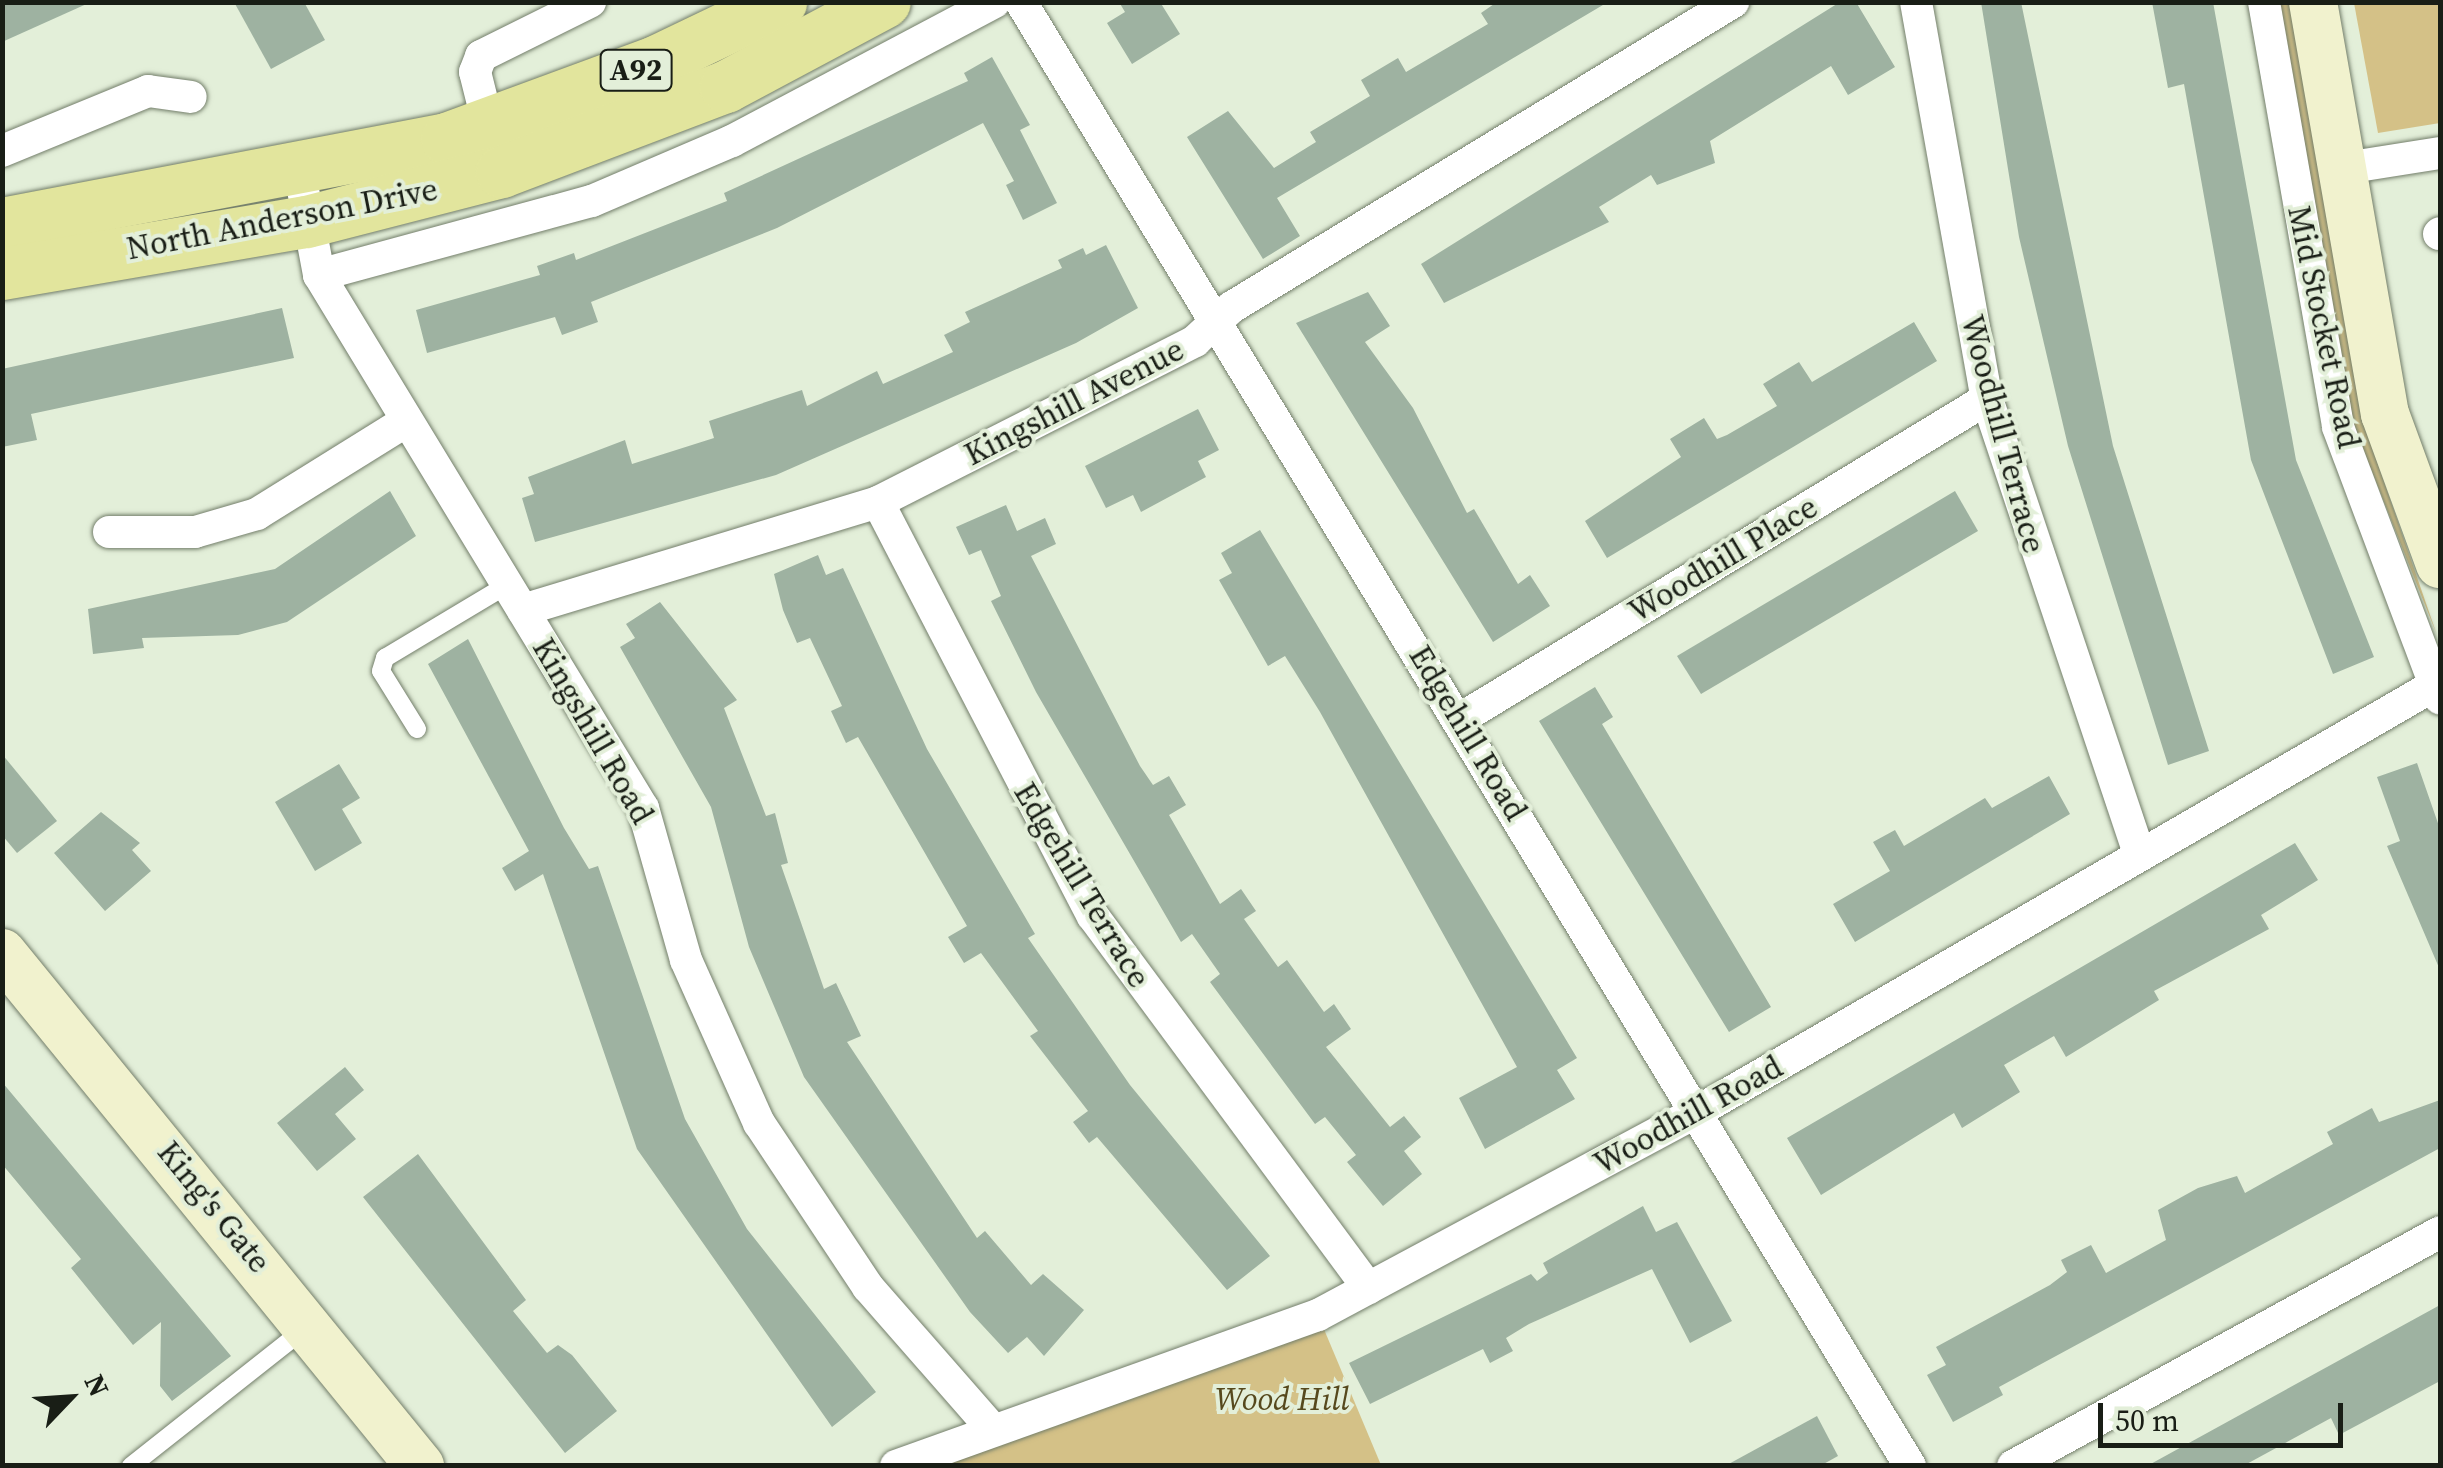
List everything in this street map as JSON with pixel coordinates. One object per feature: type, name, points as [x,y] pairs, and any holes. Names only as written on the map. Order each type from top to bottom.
[{"type":"main road","name":"North Anderson Drive","points":[[494,148],[656,62],[781,2]]},
{"type":"main road","name":"North Anderson Drive","points":[[2,274],[726,87],[885,2]]},
{"type":"main road","name":"North Anderson Drive","points":[[2,224],[303,198]]},
{"type":"street","points":[[494,148],[481,56],[590,2]]},
{"type":"street","name":"North Anderson Drive","points":[[319,275],[592,201],[732,142],[996,2]]},
{"type":"street","name":"Edgehill Road","points":[[1021,2],[1218,318],[1910,1466]]},
{"type":"street","name":"Kingshill Avenue","points":[[515,598],[878,502],[1195,341],[1218,318],[1733,2]]},
{"type":"street","name":"Woodhill Terrace","points":[[1916,2],[1987,399],[2139,854]]},
{"type":"street","name":"Mid Stocket Road","points":[[2264,2],[2338,427],[2439,688]]},
{"type":"street","name":"Mid Stocket Road","points":[[2314,2],[2385,414],[2440,564]]},
{"type":"street","points":[[2,151],[148,91],[190,96]]},
{"type":"street","points":[[2345,168],[2440,154]]},
{"type":"street","name":"Kingshill Road","points":[[303,198],[319,275],[642,808],[686,960],[759,1123],[868,1287],[992,1430]]},
{"type":"street","name":"Woodhill Place","points":[[1460,719],[1987,399]]},
{"type":"street","points":[[109,532],[195,532],[256,514],[405,422]]},
{"type":"street","name":"Edgehill Terrace","points":[[878,502],[1093,916],[1368,1288]]},
{"type":"street","name":"Woodhill Road","points":[[896,1466],[1318,1315],[1695,1113],[2139,854],[2439,688]]},
{"type":"street","name":"King's Gate","points":[[2,953],[310,1325],[420,1466]]},
{"type":"street","points":[[2013,1466],[2440,1232]]},
{"type":"lane","points":[[417,729],[381,671],[385,658],[515,598]]},
{"type":"lane","points":[[131,1466],[310,1325]]},
{"type":"green space","points":[[2279,3],[2292,3],[2363,421],[2437,635],[2353,424]]},
{"type":"green space","points":[[2354,3],[2440,3],[2440,123],[2378,133]]},
{"type":"green space","name":"Wood Hill","points":[[1318,1315],[1381,1465],[896,1466]]},
{"type":"building","points":[[2,2],[91,2],[2,42]]},
{"type":"building","points":[[234,2],[304,2],[325,40],[271,69]]},
{"type":"building","points":[[1119,2],[1160,2],[1180,34],[1132,64],[1107,23],[1125,12]]},
{"type":"building","points":[[1497,2],[1608,2],[1277,198],[1300,236],[1263,259],[1187,137],[1228,111],[1274,168],[1316,142],[1310,132],[1370,96],[1361,80],[1398,58],[1406,72],[1488,24],[1481,13]]},
{"type":"building","points":[[1840,2],[1856,2],[1895,67],[1848,95],[1831,66],[1710,141],[1715,163],[1657,185],[1651,175],[1599,207],[1609,222],[1444,303],[1421,264]]},
{"type":"building","points":[[1981,2],[2021,2],[2113,446],[2209,751],[2168,765],[2068,446],[2019,237]]},
{"type":"building","points":[[2152,2],[2213,2],[2296,460],[2374,657],[2333,674],[2251,460],[2184,84],[2168,88]]},
{"type":"building","points":[[992,57],[1030,125],[1020,130],[1057,203],[1023,220],[1006,185],[1014,181],[983,123],[777,228],[591,302],[598,322],[562,335],[555,317],[427,353],[416,310],[540,275],[537,266],[574,253],[576,260],[727,201],[724,193],[968,81],[964,73]]},
{"type":"building","points":[[1106,245],[1138,308],[1076,343],[776,475],[535,542],[522,498],[534,494],[528,477],[625,440],[632,464],[714,438],[709,421],[802,390],[807,406],[877,371],[883,384],[953,352],[944,335],[970,322],[965,312],[1062,268],[1058,260],[1083,248],[1086,255]]},
{"type":"building","points":[[1368,292],[1390,326],[1365,342],[1413,408],[1467,513],[1474,509],[1518,584],[1530,575],[1550,606],[1493,642],[1296,323]]},
{"type":"building","points":[[282,308],[294,358],[31,414],[37,440],[2,447],[2,369]]},
{"type":"building","points":[[1914,322],[1937,361],[1607,558],[1585,521],[1681,457],[1670,439],[1704,418],[1717,439],[1727,435],[1777,406],[1763,384],[1799,362],[1812,382]]},
{"type":"building","points":[[1198,409],[1219,450],[1198,461],[1206,477],[1141,512],[1133,495],[1106,508],[1085,466]]},
{"type":"building","points":[[390,491],[416,536],[287,622],[238,635],[142,638],[144,648],[93,654],[88,609],[275,569]]},
{"type":"building","points":[[1955,491],[1978,531],[1701,694],[1677,656]]},
{"type":"building","points":[[1006,505],[1017,531],[1045,518],[1056,544],[1031,556],[1140,766],[1153,785],[1169,776],[1186,805],[1169,815],[1220,904],[1241,889],[1256,911],[1244,919],[1278,967],[1287,960],[1324,1012],[1334,1004],[1351,1029],[1326,1047],[1390,1127],[1404,1116],[1421,1137],[1404,1151],[1422,1174],[1383,1206],[1347,1162],[1356,1155],[1325,1117],[1315,1124],[1210,982],[1220,974],[1192,934],[1181,942],[1036,692],[991,601],[1001,596],[981,550],[969,555],[956,527]]},
{"type":"building","points":[[1260,530],[1577,1058],[1557,1070],[1575,1099],[1485,1149],[1459,1098],[1517,1067],[1320,712],[1285,656],[1268,666],[1219,580],[1232,573],[1221,553]]},
{"type":"building","points":[[818,555],[826,575],[843,568],[927,749],[1035,934],[1028,938],[1130,1085],[1270,1256],[1227,1290],[1097,1137],[1089,1143],[1073,1122],[1088,1111],[1030,1036],[1038,1031],[981,953],[964,963],[948,937],[967,926],[858,737],[846,743],[831,711],[842,706],[810,638],[797,643],[783,610],[774,574]]},
{"type":"building","points":[[660,602],[737,700],[724,708],[766,816],[775,813],[788,863],[781,865],[824,989],[836,983],[861,1036],[847,1042],[977,1238],[985,1231],[1031,1285],[1043,1274],[1084,1310],[1044,1356],[1027,1337],[1008,1353],[970,1312],[804,1077],[749,947],[711,807],[620,647],[635,638],[626,624]]},
{"type":"building","points":[[468,639],[564,828],[589,869],[598,866],[685,1119],[747,1229],[876,1392],[832,1427],[637,1149],[543,874],[515,891],[502,868],[529,851],[428,664]]},
{"type":"building","points":[[1595,687],[1613,717],[1602,724],[1771,1007],[1729,1032],[1539,721]]},
{"type":"building","points":[[2,754],[57,821],[17,853],[2,835]]},
{"type":"building","points":[[2417,763],[2440,829],[2440,970],[2387,846],[2400,841],[2377,777]]},
{"type":"building","points":[[339,764],[360,798],[342,809],[362,843],[315,871],[275,802]]},
{"type":"building","points":[[2049,776],[2070,814],[1855,942],[1833,904],[1890,871],[1873,842],[1895,830],[1904,846],[1985,798],[1992,808]]},
{"type":"building","points":[[101,812],[140,843],[132,850],[151,871],[105,911],[54,853]]},
{"type":"building","points":[[2295,843],[2318,880],[2261,915],[2269,929],[2154,991],[2159,1000],[2066,1057],[2054,1036],[2004,1065],[2020,1092],[1962,1128],[1954,1113],[1821,1195],[1787,1138]]},
{"type":"building","points":[[345,1067],[364,1090],[335,1114],[356,1139],[317,1171],[277,1123]]},
{"type":"building","points":[[2,1082],[231,1356],[172,1401],[160,1386],[161,1322],[133,1345],[71,1268],[81,1259],[2,1164]]},
{"type":"building","points":[[2440,1100],[2440,1148],[1999,1387],[2003,1395],[1953,1422],[1927,1375],[1946,1365],[1936,1347],[2050,1285],[2067,1272],[2061,1260],[2091,1245],[2106,1273],[2166,1240],[2158,1210],[2198,1188],[2237,1176],[2245,1193],[2333,1144],[2327,1132],[2372,1108],[2379,1122]]},
{"type":"building","points":[[418,1154],[526,1300],[513,1311],[547,1353],[558,1345],[572,1355],[617,1411],[565,1453],[363,1197]]},
{"type":"building","points":[[1643,1206],[1656,1232],[1677,1222],[1732,1321],[1690,1343],[1652,1269],[1529,1324],[1506,1338],[1513,1351],[1490,1363],[1483,1349],[1370,1404],[1349,1363],[1531,1274],[1537,1281],[1548,1273],[1543,1263]]},
{"type":"building","points":[[2440,1305],[2440,1381],[2339,1435],[2331,1418],[2243,1466],[2147,1466]]},
{"type":"building","points":[[1817,1416],[1838,1456],[1820,1466],[1725,1466]]}]
